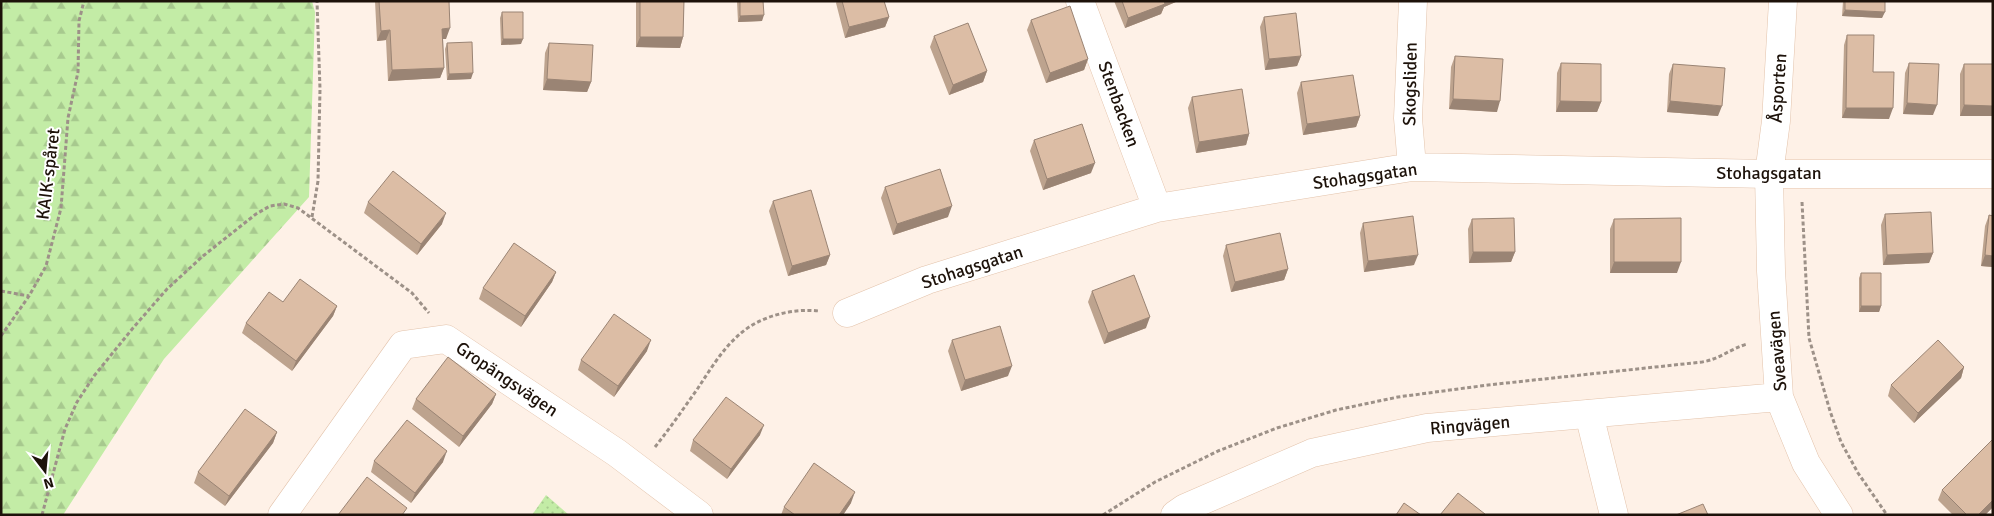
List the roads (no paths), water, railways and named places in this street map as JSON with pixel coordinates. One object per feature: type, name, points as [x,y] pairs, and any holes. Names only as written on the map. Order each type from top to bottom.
[{"type":"street","name":"Stenbacken","points":[[1080,1],[1157,208]]},
{"type":"street","name":"Skogsliden","points":[[1412,167],[1408,118],[1413,1]]},
{"type":"street","name":"Åsporten","points":[[1769,174],[1776,122],[1783,1]]},
{"type":"street","name":"Stohagsgatan","points":[[847,313],[926,280],[1157,208],[1412,167],[1769,174],[1993,174]]},
{"type":"street","name":"Sveavägen","points":[[1769,174],[1771,271],[1779,397],[1806,463],[1839,515]]},
{"type":"street","name":"Gropängsvägen","points":[[282,515],[403,345],[446,339],[617,453],[698,515]]},
{"type":"street","name":"Ringvägen","points":[[1175,515],[1185,508],[1312,453],[1426,428],[1779,397]]},
{"type":"street","points":[[1589,414],[1614,515]]}]
